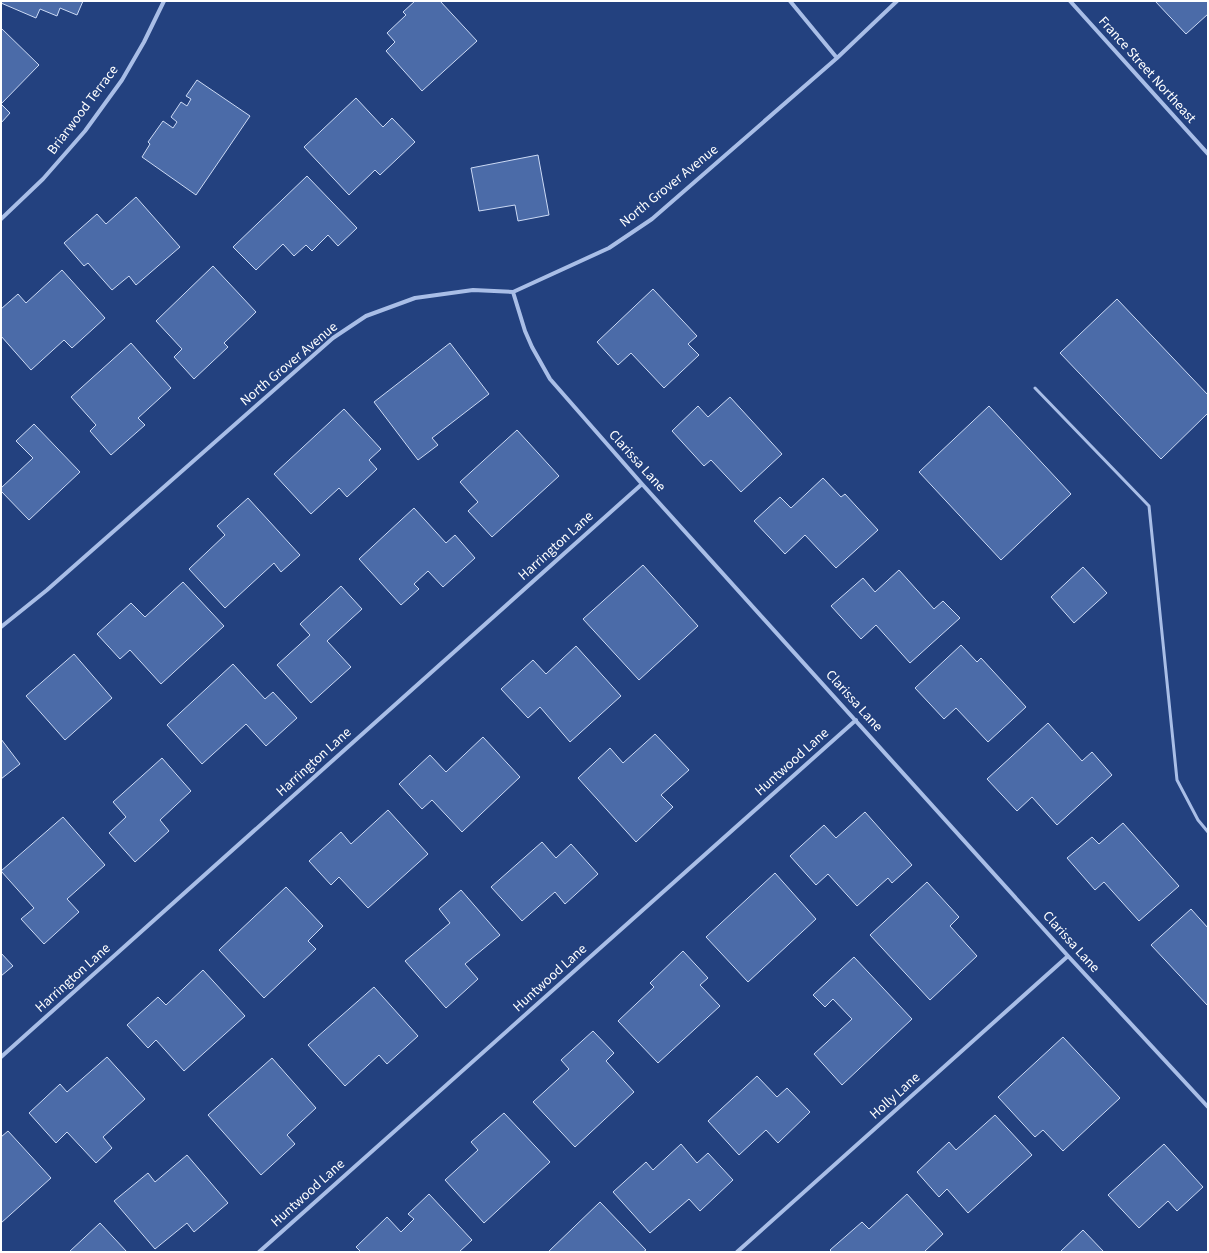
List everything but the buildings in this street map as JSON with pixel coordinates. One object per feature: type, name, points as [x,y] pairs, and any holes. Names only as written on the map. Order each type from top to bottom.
[{"type":"street","name":"Briarwood Terrace","points":[[1,219],[43,180],[85,131],[122,80],[144,42],[164,1]]},
{"type":"street","points":[[790,1],[836,58]]},
{"type":"street","name":"North Grover Avenue","points":[[1,627],[53,585],[333,338],[366,316],[415,298],[473,290],[513,292],[609,248],[652,219],[836,58],[898,1]]},
{"type":"street","name":"France Street Northeast","points":[[1070,1],[1208,154]]},
{"type":"street","name":"Clarissa Lane","points":[[513,292],[525,331],[550,379],[642,484],[1068,956],[1208,1107]]},
{"type":"street","name":"Harrington Lane","points":[[1,1057],[642,484]]},
{"type":"street","name":"Huntwood Lane","points":[[259,1252],[856,720]]},
{"type":"street","name":"Holly Lane","points":[[737,1252],[1068,956]]},
{"type":"lane","points":[[1035,388],[1149,506],[1177,780],[1198,820],[1208,832]]}]
